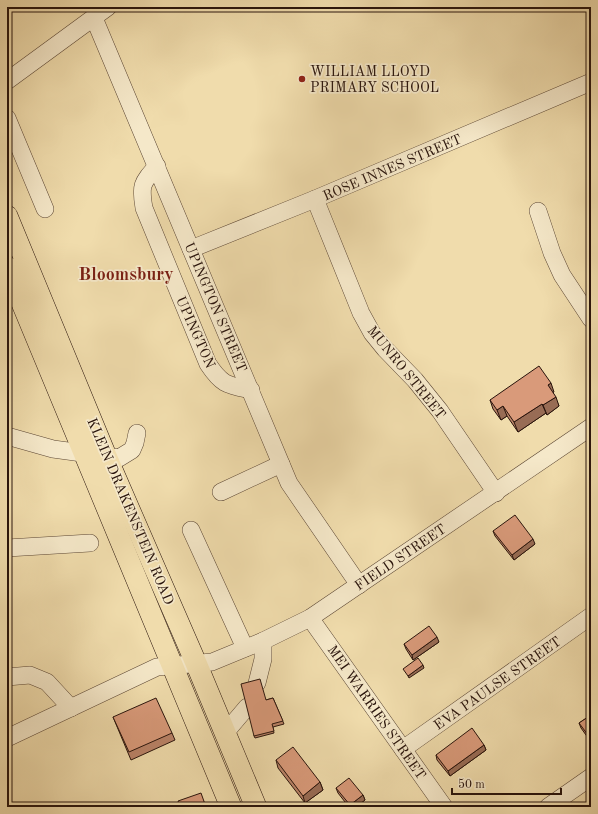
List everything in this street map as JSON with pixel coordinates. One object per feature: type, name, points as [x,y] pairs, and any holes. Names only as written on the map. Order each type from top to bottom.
[{"type":"main road","name":"KLEIN DRAKENSTEIN ROAD","points":[[7,216],[106,456],[196,663],[256,807]]},
{"type":"main road","name":"KLEIN DRAKENSTEIN ROAD","points":[[7,267],[231,807]]},
{"type":"street","points":[[7,81],[108,7]]},
{"type":"street","name":"UPINGTON STREET","points":[[94,18],[289,483],[359,584]]},
{"type":"street","name":"ROSE INNES STREET","points":[[191,249],[315,199],[591,82]]},
{"type":"street","points":[[7,118],[45,209]]},
{"type":"street","name":"UPINGTON","points":[[156,166],[144,181],[142,195],[144,208],[208,364],[215,374],[227,385],[251,390]]},
{"type":"street","name":"MUNRO STREET","points":[[315,199],[360,313],[372,333],[385,349],[415,380],[440,411],[496,493]]},
{"type":"street","points":[[538,211],[552,253],[562,275],[591,319]]},
{"type":"street","name":"FIELD STREET","points":[[7,738],[157,667],[212,662],[263,641],[310,618],[591,427]]},
{"type":"street","points":[[7,436],[53,449],[119,458],[132,450],[137,433]]},
{"type":"street","points":[[220,492],[281,464]]},
{"type":"street","points":[[191,530],[245,648]]},
{"type":"street","points":[[7,548],[90,543]]},
{"type":"street","name":"EVA PAULSE STREET","points":[[403,749],[591,616]]},
{"type":"street","name":"MEI WARRIES STREET","points":[[310,618],[444,807]]},
{"type":"street","points":[[257,683],[263,659],[263,641]]},
{"type":"street","points":[[7,677],[30,676],[47,682],[71,708]]},
{"type":"street","points":[[225,733],[247,707]]},
{"type":"street","points":[[548,807],[591,776]]},
{"type":"building","points":[[539,366],[551,383],[548,385],[556,397],[514,422],[503,406],[497,410],[490,400]]},
{"type":"building","points":[[515,515],[533,539],[512,555],[493,531]]},
{"type":"building","points":[[429,626],[437,637],[412,655],[404,644]]},
{"type":"building","points":[[418,658],[423,665],[408,676],[403,669]]},
{"type":"building","points":[[260,679],[266,700],[273,698],[283,721],[272,724],[274,731],[254,736],[241,684]]},
{"type":"building","points":[[156,698],[172,733],[129,752],[113,717]]},
{"type":"building","points":[[591,715],[591,739],[579,723]]},
{"type":"building","points":[[472,728],[484,745],[448,771],[436,755]]},
{"type":"building","points":[[293,747],[320,782],[303,796],[276,760]]},
{"type":"building","points":[[349,778],[363,795],[350,805],[336,788]]},
{"type":"building","points":[[201,793],[206,807],[180,807],[178,801]]},
{"type":"place","name":"WILLIAM LLOYD PRIMARY SCHOOL","points":[[302,79]]},
{"type":"district","name":"Bloomsbury","points":[[126,274]]}]
